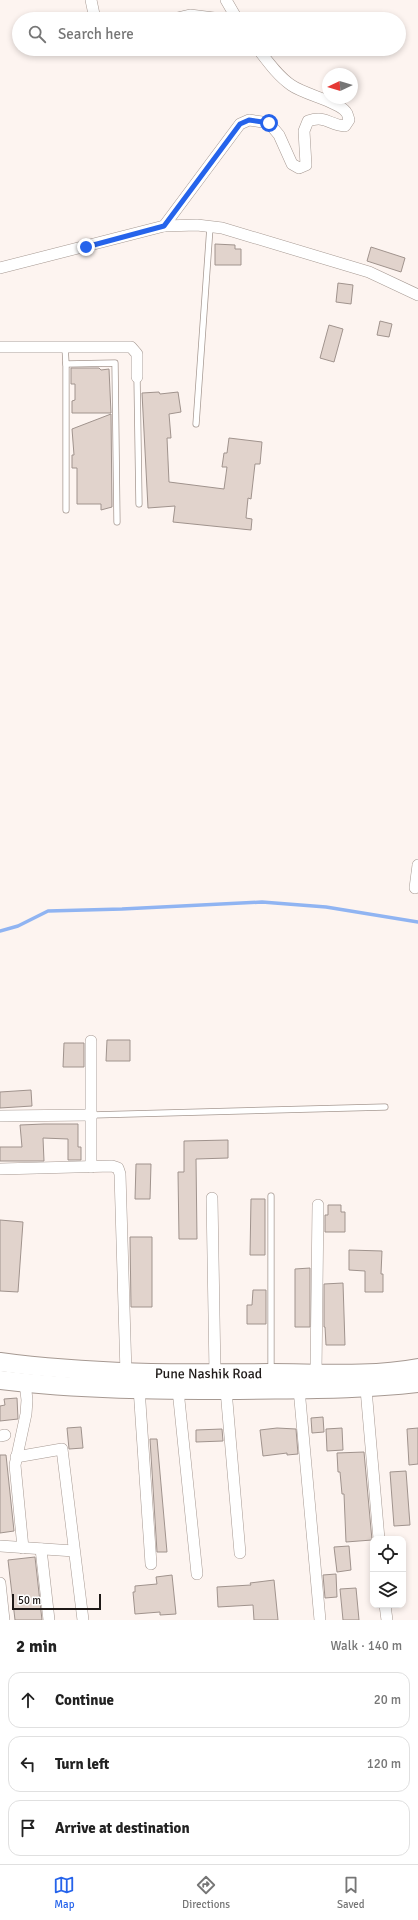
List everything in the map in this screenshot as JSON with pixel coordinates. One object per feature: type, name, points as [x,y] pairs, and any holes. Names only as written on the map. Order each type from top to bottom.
[{"type":"highway","name":"Pune Nashik Road","points":[[0,1362],[44,1368],[126,1373],[215,1374],[382,1372],[418,1368]]},
{"type":"highway","name":"Pune Nashik Road","points":[[0,1380],[25,1383],[178,1390],[366,1388],[418,1383]]},
{"type":"street","points":[[91,0],[94,12]]},
{"type":"street","points":[[226,0],[233,12]]},
{"type":"street","points":[[164,226],[222,146],[240,124],[249,120],[269,123],[279,135],[292,164],[299,168],[306,165],[304,131],[308,121],[317,118],[327,119],[337,126],[345,126],[349,120],[348,113],[341,106],[301,91],[290,84],[271,66],[263,56]]},
{"type":"street","points":[[0,268],[164,226],[197,225],[210,226],[265,240],[369,272],[418,295]]},
{"type":"street","points":[[0,347],[131,347],[136,354],[137,377]]},
{"type":"street","points":[[415,888],[418,865]]},
{"type":"street","points":[[91,1041],[91,1167]]},
{"type":"street","points":[[0,1116],[92,1115]]},
{"type":"street","points":[[0,1168],[112,1166],[118,1168],[120,1174],[126,1373]]},
{"type":"street","points":[[212,1198],[215,1374]]},
{"type":"street","points":[[316,1373],[318,1205]]},
{"type":"street","points":[[23,1548],[16,1477],[16,1456],[26,1414],[27,1400],[25,1383]]},
{"type":"street","points":[[139,1388],[151,1564]]},
{"type":"street","points":[[366,1388],[379,1536]]},
{"type":"street","points":[[299,1389],[320,1620]]},
{"type":"street","points":[[178,1390],[196,1574]]},
{"type":"street","points":[[226,1390],[240,1553]]},
{"type":"street","points":[[16,1456],[62,1449],[83,1620]]},
{"type":"street","points":[[0,1546],[74,1551]]},
{"type":"street","points":[[41,1549],[49,1620]]},
{"type":"street","points":[[0,1583],[4,1620]]},
{"type":"street","points":[[385,1608],[387,1620]]},
{"type":"lane","points":[[196,424],[210,226]]},
{"type":"lane","points":[[65,347],[66,510]]},
{"type":"lane","points":[[66,363],[115,363],[117,522]]},
{"type":"lane","points":[[137,377],[139,504]]},
{"type":"lane","points":[[92,1115],[385,1107]]},
{"type":"lane","points":[[271,1196],[271,1373]]},
{"type":"building","points":[[215,244],[235,245],[235,249],[241,249],[241,265],[215,265]]},
{"type":"building","points":[[371,247],[405,258],[401,272],[367,261]]},
{"type":"building","points":[[338,283],[353,285],[351,304],[336,302]]},
{"type":"building","points":[[380,321],[392,324],[389,337],[377,335]]},
{"type":"building","points":[[329,325],[343,329],[334,362],[320,358]]},
{"type":"building","points":[[71,368],[99,368],[101,370],[109,369],[111,413],[72,413],[72,401],[75,400],[75,384],[71,384]]},
{"type":"building","points":[[159,392],[160,394],[178,392],[181,412],[169,414],[171,438],[167,438],[169,482],[224,489],[227,467],[222,467],[224,453],[227,453],[229,438],[262,442],[260,464],[255,464],[251,499],[248,498],[246,518],[252,519],[251,530],[173,522],[175,506],[148,508],[142,393]]},
{"type":"building","points":[[111,414],[112,507],[101,510],[101,504],[77,504],[77,468],[72,468],[72,455],[74,455],[72,429]]},
{"type":"building","points":[[107,1040],[130,1040],[130,1061],[106,1061]]},
{"type":"building","points":[[64,1043],[84,1043],[84,1067],[63,1067]]},
{"type":"building","points":[[31,1090],[32,1106],[0,1108],[0,1092]]},
{"type":"building","points":[[78,1124],[78,1147],[81,1147],[81,1160],[68,1160],[68,1139],[43,1138],[44,1161],[0,1161],[0,1147],[22,1147],[20,1125]]},
{"type":"building","points":[[228,1140],[228,1158],[196,1159],[197,1239],[179,1239],[178,1172],[184,1172],[184,1141]]},
{"type":"building","points":[[136,1164],[151,1164],[150,1199],[135,1199]]},
{"type":"building","points":[[251,1199],[265,1199],[265,1255],[250,1255]]},
{"type":"building","points":[[328,1205],[341,1205],[341,1212],[345,1212],[345,1232],[325,1232],[325,1215],[328,1215]]},
{"type":"building","points":[[0,1220],[23,1222],[18,1292],[0,1291]]},
{"type":"building","points":[[130,1237],[152,1237],[152,1307],[131,1307]]},
{"type":"building","points":[[349,1250],[382,1251],[381,1274],[383,1274],[383,1292],[365,1292],[365,1271],[349,1270]]},
{"type":"building","points":[[310,1268],[310,1327],[295,1327],[295,1269]]},
{"type":"building","points":[[343,1283],[345,1345],[326,1345],[324,1327],[324,1284]]},
{"type":"building","points":[[253,1290],[266,1290],[266,1324],[247,1324],[247,1305],[252,1305]]},
{"type":"building","points":[[17,1398],[18,1419],[0,1421],[0,1406],[5,1405],[4,1399]]},
{"type":"building","points":[[323,1417],[324,1432],[312,1433],[311,1418]]},
{"type":"building","points":[[81,1427],[83,1448],[69,1449],[67,1428]]},
{"type":"building","points":[[277,1428],[296,1429],[298,1454],[287,1455],[287,1453],[263,1456],[260,1430]]},
{"type":"building","points":[[342,1428],[343,1450],[327,1451],[326,1429]]},
{"type":"building","points":[[418,1428],[418,1464],[409,1465],[407,1429]]},
{"type":"building","points":[[222,1429],[223,1441],[196,1442],[196,1430]]},
{"type":"building","points":[[150,1439],[157,1439],[167,1552],[157,1552]]},
{"type":"building","points":[[364,1452],[372,1536],[370,1536],[370,1540],[346,1542],[344,1494],[342,1494],[340,1472],[338,1472],[337,1453]]},
{"type":"building","points":[[0,1455],[6,1455],[14,1531],[0,1533]]},
{"type":"building","points":[[406,1471],[410,1525],[394,1526],[390,1472]]},
{"type":"building","points":[[349,1546],[351,1570],[337,1572],[334,1547]]},
{"type":"building","points":[[35,1557],[42,1620],[15,1620],[8,1560]]},
{"type":"building","points":[[336,1574],[337,1597],[325,1598],[323,1575]]},
{"type":"building","points":[[172,1575],[176,1614],[160,1615],[160,1612],[135,1614],[133,1592],[135,1592],[135,1586],[157,1584],[156,1577]]},
{"type":"building","points":[[274,1580],[278,1620],[254,1620],[253,1605],[218,1607],[217,1587],[251,1585],[250,1583]]},
{"type":"building","points":[[356,1588],[359,1620],[343,1620],[340,1589]]},
{"type":"waterway","points":[[0,931],[18,926],[48,911],[262,902],[326,907],[418,922]]},
{"type":"route","points":[[86,247],[164,226],[222,146],[240,124],[249,120],[269,123]]}]
